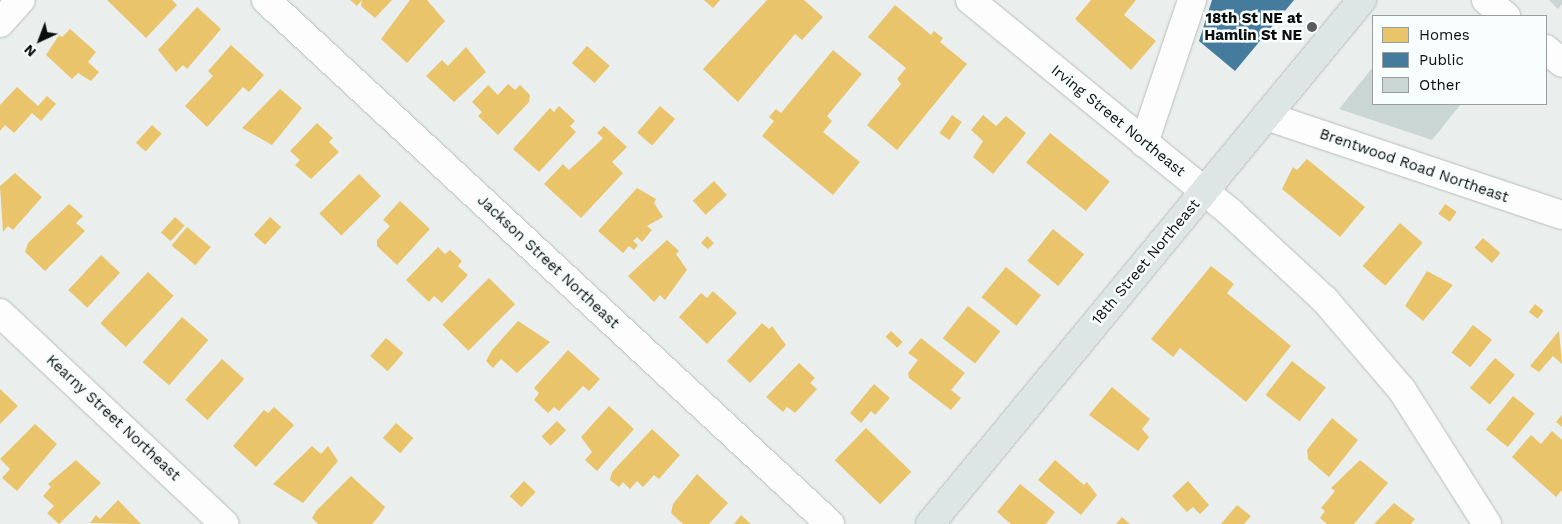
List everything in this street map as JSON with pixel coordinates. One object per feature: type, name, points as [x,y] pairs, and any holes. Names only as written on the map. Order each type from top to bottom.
[{"type":"main road","name":"18th Street Northeast","points":[[930,524],[1362,0]]},
{"type":"street","points":[[0,23],[21,0]]},
{"type":"street","name":"Jackson Street Northeast","points":[[266,0],[830,524]]},
{"type":"street","name":"Irving Street Northeast","points":[[970,0],[1204,192],[1287,263],[1361,339],[1431,431],[1487,524]]},
{"type":"street","points":[[1144,143],[1192,0]]},
{"type":"street","points":[[1486,0],[1505,15]]},
{"type":"street","points":[[1547,50],[1562,63]]},
{"type":"street","name":"Brentwood Road Northeast","points":[[1266,116],[1562,216]]},
{"type":"street","name":"Kearny Street Northeast","points":[[0,313],[225,524]]},
{"type":"building: Homes","points":[[107,0],[172,0],[177,5],[146,38]]},
{"type":"building: Homes","points":[[350,0],[362,0],[357,6]]},
{"type":"building: Homes","points":[[362,0],[392,0],[375,18],[361,6]]},
{"type":"building: Homes","points":[[410,0],[427,0],[445,21],[407,63],[381,39]]},
{"type":"building: Homes","points":[[704,0],[720,0],[713,8]]},
{"type":"building: Homes","points":[[767,0],[804,0],[823,17],[802,40],[795,34],[738,102],[703,69]]},
{"type":"building: Homes","points":[[1091,0],[1136,0],[1124,15],[1156,41],[1131,70],[1075,19]]},
{"type":"building: Homes","points":[[895,5],[931,35],[934,31],[943,38],[940,42],[967,64],[897,150],[867,125],[901,84],[897,79],[906,68],[868,37]]},
{"type":"building: Homes","points":[[197,7],[221,29],[187,69],[183,65],[176,72],[158,50]]},
{"type":"building: Homes","points":[[70,29],[96,52],[88,62],[99,72],[91,81],[78,73],[72,79],[46,55],[59,35],[62,37]]},
{"type":"building: Homes","points":[[231,45],[264,75],[249,92],[243,87],[207,127],[185,106],[213,76],[208,71]]},
{"type":"building: Homes","points":[[587,46],[610,66],[595,83],[572,63]]},
{"type":"building: Homes","points":[[466,47],[486,72],[454,102],[426,76],[442,60],[448,66]]},
{"type":"building: Homes","points":[[833,50],[862,74],[827,116],[832,121],[823,132],[860,162],[833,195],[762,136],[774,121],[769,117],[776,109],[781,113]]},
{"type":"building: Homes","points":[[508,84],[515,90],[520,85],[530,95],[529,102],[498,135],[478,116],[482,112],[472,102],[488,85],[498,95]]},
{"type":"building: Homes","points":[[17,87],[38,106],[47,96],[56,104],[41,121],[32,113],[14,133],[5,125],[0,131],[0,105]]},
{"type":"building: Homes","points":[[280,89],[302,108],[272,145],[242,128]]},
{"type":"building: Homes","points":[[559,106],[575,121],[570,126],[576,132],[539,172],[513,149],[550,108],[554,112]]},
{"type":"building: Homes","points":[[660,106],[675,119],[652,146],[637,132]]},
{"type":"building: Homes","points":[[952,115],[962,122],[949,140],[939,133]]},
{"type":"building: Homes","points":[[983,115],[996,126],[1006,116],[1026,133],[993,174],[973,157],[983,141],[971,130]]},
{"type":"building: Homes","points":[[317,123],[333,138],[329,142],[339,152],[311,179],[295,165],[300,160],[290,151]]},
{"type":"building: Homes","points":[[152,125],[162,134],[146,152],[136,143]]},
{"type":"building: Homes","points":[[604,126],[627,147],[612,162],[623,173],[581,218],[544,184],[563,164],[569,170],[597,144],[603,138],[597,133]]},
{"type":"building: Homes","points":[[1050,133],[1110,181],[1086,211],[1026,163]]},
{"type":"building: Homes","points":[[1307,159],[1365,207],[1340,237],[1282,189],[1293,167],[1297,170]]},
{"type":"building: Homes","points":[[15,173],[42,197],[13,230],[8,226],[3,232],[0,186]]},
{"type":"building: Homes","points":[[359,174],[381,196],[341,236],[319,214]]},
{"type":"building: Homes","points":[[714,181],[727,195],[706,215],[693,201]]},
{"type":"building: Homes","points":[[637,188],[656,199],[654,203],[663,217],[647,226],[652,230],[642,242],[637,237],[633,241],[638,245],[634,250],[629,246],[623,253],[598,231]]},
{"type":"building: Homes","points":[[400,201],[430,229],[397,265],[377,246],[377,240],[390,226],[383,220]]},
{"type":"building: Homes","points":[[69,204],[83,216],[76,223],[85,231],[45,271],[25,252],[28,243]]},
{"type":"building: Homes","points":[[1445,204],[1457,212],[1450,222],[1438,214]]},
{"type":"building: Homes","points":[[175,217],[185,226],[171,241],[161,233]]},
{"type":"building: Homes","points":[[270,217],[281,227],[265,245],[254,235]]},
{"type":"building: Homes","points":[[1400,223],[1423,243],[1385,286],[1363,266]]},
{"type":"building: Homes","points":[[187,227],[211,247],[195,265],[172,245]]},
{"type":"building: Homes","points":[[1053,229],[1084,254],[1058,286],[1027,261]]},
{"type":"building: Homes","points":[[707,236],[714,243],[708,249],[701,243]]},
{"type":"building: Homes","points":[[1483,238],[1500,253],[1492,263],[1474,248]]},
{"type":"building: Homes","points":[[667,240],[679,251],[676,254],[687,270],[665,300],[660,295],[654,302],[628,276]]},
{"type":"building: Homes","points":[[438,247],[445,254],[450,250],[462,261],[458,266],[468,275],[442,303],[434,296],[429,302],[406,280]]},
{"type":"building: Homes","points":[[101,255],[120,273],[87,308],[68,290]]},
{"type":"building: Homes","points":[[1211,266],[1234,284],[1227,293],[1291,346],[1246,402],[1180,348],[1173,357],[1151,339]]},
{"type":"building: Homes","points":[[1006,267],[1041,295],[1016,326],[981,297]]},
{"type":"building: Homes","points":[[1427,271],[1453,285],[1423,321],[1405,306]]},
{"type":"building: Homes","points":[[148,272],[174,296],[126,347],[100,323]]},
{"type":"building: Homes","points":[[489,278],[515,304],[468,351],[442,325]]},
{"type":"building: Homes","points":[[713,291],[737,313],[707,344],[679,317],[701,293],[707,298]]},
{"type":"building: Homes","points":[[1535,304],[1544,311],[1538,319],[1529,312]]},
{"type":"building: Homes","points":[[968,306],[1000,331],[975,364],[943,338]]},
{"type":"building: Homes","points":[[182,317],[208,340],[169,385],[143,362]]},
{"type":"building: Homes","points":[[518,321],[550,342],[517,373],[501,359],[493,368],[486,361],[492,350]]},
{"type":"building: Homes","points":[[762,323],[769,329],[772,326],[786,345],[750,383],[727,361]]},
{"type":"building: Homes","points":[[1473,325],[1492,340],[1470,367],[1451,353]]},
{"type":"building: Homes","points":[[891,331],[903,342],[897,348],[886,337]]},
{"type":"building: Homes","points":[[1559,331],[1562,364],[1553,356],[1539,372],[1530,366]]},
{"type":"building: Homes","points":[[386,338],[403,353],[388,371],[370,356]]},
{"type":"building: Homes","points":[[921,338],[965,373],[951,390],[961,398],[951,410],[909,378],[908,373],[918,360],[908,353]]},
{"type":"building: Homes","points":[[568,350],[600,379],[589,391],[583,386],[559,411],[554,407],[548,413],[534,400],[539,393],[534,388]]},
{"type":"building: Homes","points":[[1495,358],[1515,375],[1490,405],[1470,388]]},
{"type":"building: Homes","points":[[222,359],[244,379],[207,420],[185,400]]},
{"type":"building: Homes","points":[[1292,361],[1326,387],[1299,421],[1266,395]]},
{"type":"building: Homes","points":[[799,363],[815,378],[810,383],[817,389],[795,413],[787,407],[783,412],[766,397]]},
{"type":"building: Homes","points":[[874,384],[890,398],[875,415],[871,411],[861,423],[850,413]]},
{"type":"building: Homes","points":[[1112,387],[1150,419],[1142,429],[1149,437],[1138,451],[1089,415]]},
{"type":"building: Homes","points":[[0,389],[18,406],[0,424]]},
{"type":"building: Homes","points":[[1513,396],[1535,414],[1508,447],[1486,429]]},
{"type":"building: Homes","points":[[609,406],[634,429],[597,471],[585,460],[592,452],[581,437]]},
{"type":"building: Homes","points":[[274,407],[294,425],[256,467],[233,446],[264,410],[268,413]]},
{"type":"building: Homes","points":[[1562,415],[1562,427],[1556,422]]},
{"type":"building: Homes","points":[[1332,418],[1358,440],[1329,477],[1308,459],[1307,450]]},
{"type":"building: Homes","points":[[557,421],[566,430],[551,446],[541,437]]},
{"type":"building: Homes","points":[[396,423],[413,438],[400,453],[383,438]]},
{"type":"building: Homes","points":[[35,424],[57,444],[17,491],[2,478],[10,469],[0,459]]},
{"type":"building: Homes","points":[[866,428],[911,472],[880,504],[835,460]]},
{"type":"building: Homes","points":[[652,429],[680,455],[659,479],[654,475],[643,487],[637,481],[630,489],[623,482],[619,487],[610,480],[612,472]]},
{"type":"building: Homes","points":[[1552,431],[1562,440],[1562,490],[1556,497],[1512,457],[1531,435],[1541,444]]},
{"type":"building: Homes","points":[[312,446],[321,454],[328,446],[338,461],[303,503],[273,484]]},
{"type":"building: Homes","points":[[76,460],[101,483],[59,524],[47,513],[54,506],[43,496],[51,487],[48,484]]},
{"type":"building: Homes","points":[[1055,460],[1084,485],[1087,482],[1097,495],[1081,515],[1038,480]]},
{"type":"building: Homes","points":[[1360,460],[1388,483],[1354,524],[1327,524],[1320,518],[1325,511],[1321,508],[1335,491],[1331,488]]},
{"type":"building: Homes","points":[[697,474],[728,503],[709,524],[683,524],[671,513],[673,504]]},
{"type":"building: Homes","points":[[351,476],[385,507],[379,516],[372,524],[318,524],[312,518],[316,511]]},
{"type":"building: Homes","points":[[524,481],[536,492],[521,507],[510,496]]},
{"type":"building: Homes","points":[[1188,481],[1209,505],[1200,514],[1193,507],[1187,512],[1172,496]]},
{"type":"building: Homes","points":[[1020,484],[1055,512],[1046,524],[1011,524],[997,512]]},
{"type":"building: Homes","points":[[118,500],[141,524],[90,523],[96,515],[100,519]]},
{"type":"building: Homes","points":[[1394,503],[1415,519],[1411,524],[1374,524]]},
{"type":"building: Homes","points":[[1237,505],[1251,516],[1244,524],[1221,524]]},
{"type":"building: Homes","points":[[741,515],[751,524],[734,524]]},
{"type":"building: Homes","points":[[1122,517],[1130,524],[1116,524]]},
{"type":"building: Public","points":[[1212,0],[1294,0],[1235,71],[1199,41]]},
{"type":"building: Other","points":[[1549,0],[1562,0],[1562,4],[1558,9]]},
{"type":"building: Other","points":[[1372,68],[1372,105],[1460,105],[1432,140],[1339,109]]},
{"type":"place","name":"18th St NE at Hamlin St NE","points":[[1312,27]]}]
